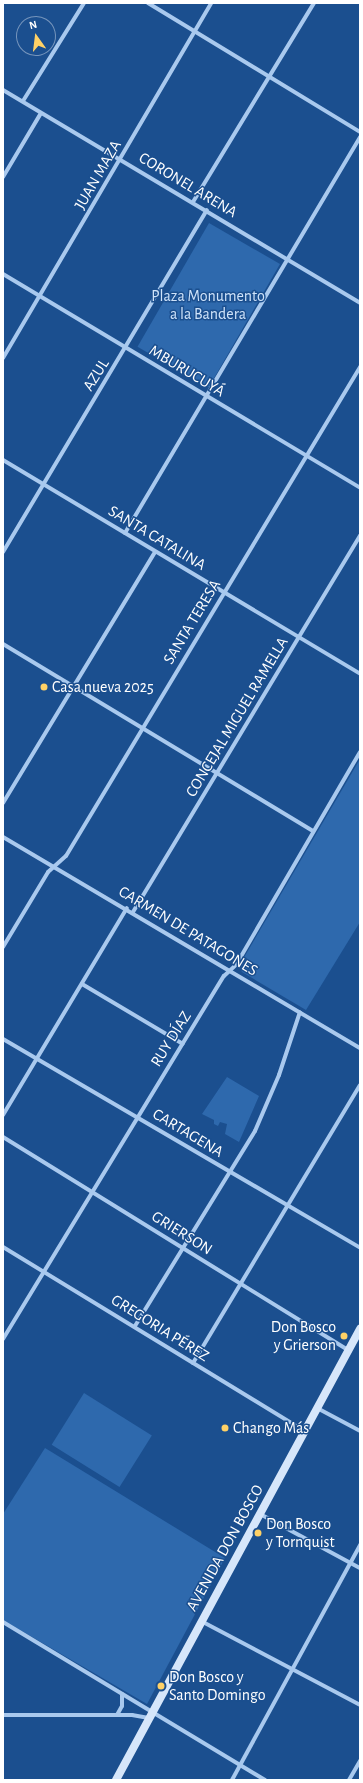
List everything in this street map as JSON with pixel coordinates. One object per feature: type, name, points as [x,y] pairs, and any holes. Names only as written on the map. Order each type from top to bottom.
[{"type":"main road","name":"AVENIDA DON BOSCO","points":[[116,1780],[316,1408],[360,1330]]},
{"type":"street","points":[[23,101],[84,3]]},
{"type":"street","points":[[148,3],[360,132]]},
{"type":"street","name":"JUAN MAZA","points":[[3,358],[121,159],[211,3]]},
{"type":"street","points":[[193,202],[314,3]]},
{"type":"street","name":"CORONEL ARENA","points":[[3,90],[207,210],[360,303]]},
{"type":"street","points":[[3,177],[42,113]]},
{"type":"street","points":[[125,533],[360,138]]},
{"type":"street","name":"AZUL","points":[[3,552],[126,349],[207,210]]},
{"type":"street","name":"MBURUCUYÁ","points":[[3,274],[360,488]]},
{"type":"street","name":"SANTA TERESA","points":[[3,947],[54,867],[66,856],[360,367]]},
{"type":"street","name":"SANTA CATALINA","points":[[3,460],[360,674]]},
{"type":"street","name":"CONCEJAL MIGUEL RAMELLA","points":[[134,912],[360,535]]},
{"type":"street","points":[[3,803],[72,685],[155,552]]},
{"type":"street","points":[[3,644],[313,831]]},
{"type":"street","name":"RUY DÍAZ","points":[[3,1340],[183,1044],[230,970],[236,965],[360,752]]},
{"type":"street","name":"CARMEN DE PATAGONES","points":[[3,836],[54,867],[128,908],[360,1048]]},
{"type":"street","points":[[3,1115],[36,1058],[128,908]]},
{"type":"street","points":[[82,984],[183,1044]]},
{"type":"street","points":[[135,1326],[182,1246],[230,1172],[258,1124],[279,1075],[300,1012]]},
{"type":"street","name":"CARTAGENA","points":[[3,1039],[138,1117],[287,1207],[360,1248]]},
{"type":"street","points":[[193,1363],[360,1085]]},
{"type":"street","name":"GRIERSON","points":[[3,1137],[349,1350]]},
{"type":"street","name":"GREGORIA PÉREZ","points":[[3,1247],[135,1326],[304,1431]]},
{"type":"street","points":[[316,1408],[360,1431]]},
{"type":"street","points":[[260,1514],[360,1568]]},
{"type":"street","points":[[232,1780],[360,1545]]},
{"type":"street","points":[[201,1621],[360,1705]]},
{"type":"street","points":[[3,1622],[122,1694],[150,1715],[265,1780]]},
{"type":"street","points":[[117,1715],[122,1706],[122,1694]]},
{"type":"street","points":[[3,1715],[150,1715]]},
{"type":"street","points":[[349,1780],[360,1761]]},
{"type":"green space","name":"Plaza Monumento a la Bandera","points":[[209,223],[280,264],[209,388],[138,347]]},
{"type":"green space","points":[[360,759],[360,922],[306,1010],[242,972],[239,966]]},
{"type":"green space","points":[[227,1077],[259,1096],[239,1142],[225,1134],[227,1124],[220,1122],[218,1126],[214,1124],[214,1120],[202,1114]]},
{"type":"green space","points":[[84,1393],[152,1435],[120,1487],[52,1445]]},
{"type":"green space","points":[[45,1448],[225,1558],[147,1704],[3,1620],[3,1514]]},
{"type":"place","name":"Casa nueva 2025","points":[[44,687]]},
{"type":"place","name":"Don Bosco y Grierson","points":[[344,1336]]},
{"type":"place","name":"Chango Más","points":[[225,1428]]},
{"type":"place","name":"Don Bosco y Tornquist","points":[[258,1533]]},
{"type":"place","name":"Don Bosco y Santo Domingo","points":[[161,1686]]}]
